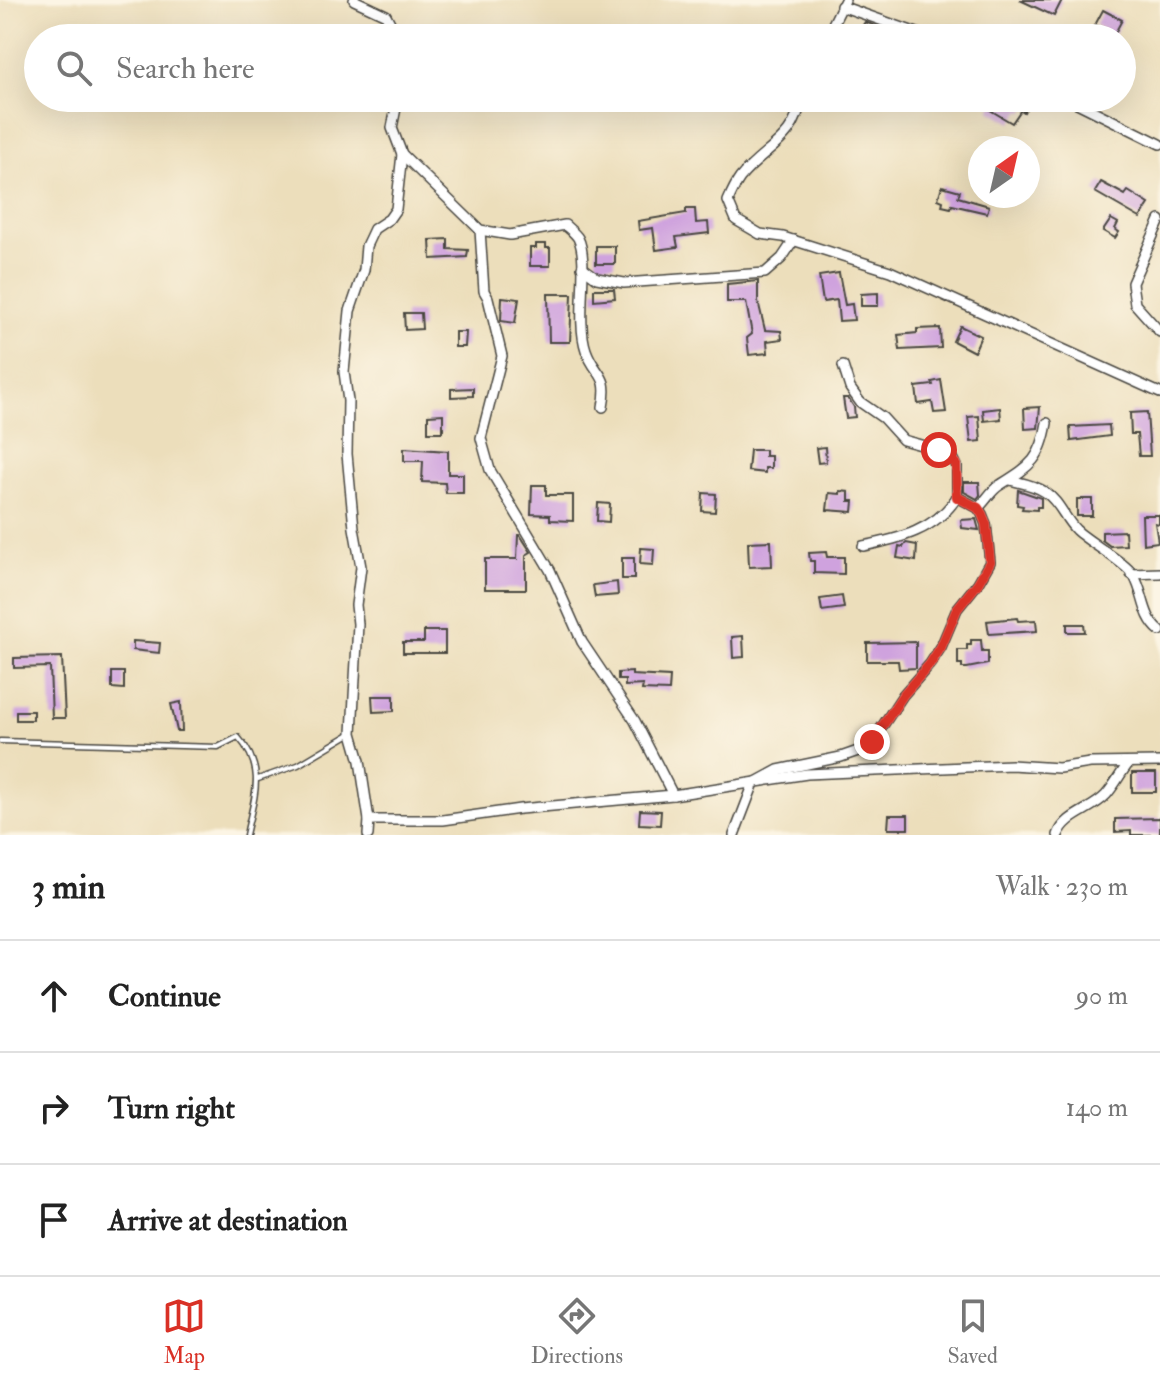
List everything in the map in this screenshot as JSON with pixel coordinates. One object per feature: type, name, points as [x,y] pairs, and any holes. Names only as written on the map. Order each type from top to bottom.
[{"type":"street","points":[[354,0],[386,15],[391,24]]},
{"type":"street","points":[[833,24],[843,3],[896,24]]},
{"type":"street","points":[[395,112],[392,128],[402,154],[480,230],[510,235],[565,225],[577,237],[582,250],[581,325],[586,351],[606,384],[603,407]]},
{"type":"street","points":[[799,112],[789,133],[738,181],[728,201],[736,220],[760,234],[794,240],[890,271],[1160,393]]},
{"type":"street","points":[[1095,112],[1160,144]]},
{"type":"street","points":[[368,835],[369,820],[360,761],[352,733],[356,605],[361,567],[347,454],[348,401],[344,363],[350,311],[364,270],[366,246],[374,229],[389,219],[396,209],[402,154]]},
{"type":"street","points":[[1160,220],[1132,283],[1135,304],[1160,332]]},
{"type":"street","points":[[480,230],[484,291],[502,356],[481,438],[490,470],[550,570],[582,642],[635,721],[673,795]]},
{"type":"street","points":[[582,267],[597,278],[624,283],[765,273],[782,258],[794,240]]},
{"type":"street","points":[[1009,334],[1023,330]]},
{"type":"street","points":[[843,366],[850,388],[860,402],[883,418],[903,440],[939,450],[953,458],[957,466],[957,497],[942,515],[900,539],[863,546]]},
{"type":"street","points":[[978,508],[996,487],[1010,480],[1039,454],[1047,423]]},
{"type":"street","points":[[1010,480],[1038,487],[1049,494],[1059,503],[1078,532],[1131,574],[1146,615],[1160,631]]},
{"type":"street","points":[[734,835],[754,783],[778,770],[841,757],[872,742],[903,695],[936,656],[957,609],[990,562],[986,524],[978,508],[957,497]]},
{"type":"street","points":[[1131,574],[1160,573]]},
{"type":"street","points":[[369,820],[443,820],[520,809],[673,795],[807,774],[1011,765],[1059,768],[1090,763],[1160,762]]},
{"type":"street","points":[[1058,835],[1069,819],[1086,811],[1105,796],[1128,764]]},
{"type":"lane","points":[[258,779],[298,765],[352,733]]},
{"type":"lane","points":[[0,741],[218,747],[238,737],[250,751],[258,779],[246,835]]},
{"type":"building","points":[[1020,0],[1062,0],[1054,16]]},
{"type":"building","points":[[1103,10],[1122,20],[1120,24],[1096,24]]},
{"type":"building","points":[[993,112],[1020,112],[1012,123]]},
{"type":"building","points":[[1101,182],[1125,195],[1128,191],[1149,204],[1140,218],[1095,192]]},
{"type":"building","points":[[942,186],[960,191],[958,197],[968,200],[968,208],[988,208],[987,213],[952,205],[951,208],[942,206],[943,201],[938,199]]},
{"type":"building","points":[[686,209],[695,209],[696,223],[708,222],[709,233],[676,237],[678,247],[656,250],[653,228],[639,230],[638,221],[686,213]]},
{"type":"building","points":[[1111,219],[1118,223],[1115,229],[1119,232],[1115,238],[1103,231]]},
{"type":"building","points":[[448,239],[448,249],[468,250],[467,257],[431,259],[430,240]]},
{"type":"building","points":[[536,244],[546,244],[546,248],[550,248],[550,266],[530,266],[530,248],[536,248]]},
{"type":"building","points":[[596,246],[615,246],[615,264],[596,264]]},
{"type":"building","points":[[839,273],[845,305],[852,304],[854,320],[839,321],[837,300],[823,302],[819,276]]},
{"type":"building","points":[[758,281],[758,301],[765,330],[781,331],[782,339],[767,341],[768,353],[749,355],[747,338],[752,334],[746,302],[727,302],[727,284]]},
{"type":"building","points":[[594,289],[614,289],[615,298],[594,300]]},
{"type":"building","points":[[878,293],[878,306],[861,306],[861,294]]},
{"type":"building","points":[[548,294],[572,294],[570,342],[549,342]]},
{"type":"building","points":[[502,297],[519,299],[515,323],[501,321]]},
{"type":"building","points":[[404,313],[421,313],[422,329],[405,330]]},
{"type":"building","points":[[960,326],[981,336],[974,352],[953,341]]},
{"type":"building","points":[[940,328],[941,348],[900,350],[898,335],[917,333],[917,329]]},
{"type":"building","points":[[455,332],[466,332],[465,347],[455,347]]},
{"type":"building","points":[[941,380],[946,412],[934,413],[932,402],[918,404],[916,387],[933,385],[932,382]]},
{"type":"building","points":[[473,388],[473,396],[451,397],[451,389]]},
{"type":"building","points":[[843,398],[848,398],[854,407],[855,417],[846,418]]},
{"type":"building","points":[[1040,407],[1038,428],[1025,429],[1024,408]]},
{"type":"building","points":[[1000,408],[1001,419],[984,421],[983,410]]},
{"type":"building","points":[[1147,412],[1150,456],[1139,456],[1137,434],[1131,434],[1130,413]]},
{"type":"building","points":[[443,414],[443,432],[428,432],[428,415]]},
{"type":"building","points":[[979,416],[981,441],[971,442],[968,417]]},
{"type":"building","points":[[1109,425],[1110,436],[1071,441],[1070,427]]},
{"type":"building","points":[[825,447],[826,462],[818,463],[816,448]]},
{"type":"building","points":[[404,448],[448,451],[448,474],[463,474],[463,493],[446,493],[445,483],[422,482],[423,461],[404,461]]},
{"type":"building","points":[[750,450],[765,450],[765,456],[771,456],[771,468],[765,468],[765,473],[748,471]]},
{"type":"building","points":[[964,482],[979,482],[980,495],[977,499],[964,492]]},
{"type":"building","points":[[532,485],[546,485],[546,495],[573,495],[573,521],[550,520],[550,515],[531,514]]},
{"type":"building","points":[[1018,490],[1041,498],[1041,507],[1037,510],[1022,509],[1023,506],[1017,505]]},
{"type":"building","points":[[840,491],[849,492],[849,501],[854,501],[853,512],[827,510],[829,493],[840,494]]},
{"type":"building","points":[[703,493],[716,494],[715,512],[702,511]]},
{"type":"building","points":[[1077,499],[1092,499],[1092,516],[1077,516]]},
{"type":"building","points":[[598,503],[610,504],[609,522],[597,521]]},
{"type":"building","points":[[1142,515],[1159,515],[1159,524],[1155,523],[1158,542],[1143,544]]},
{"type":"building","points":[[976,519],[979,530],[962,528],[961,520]]},
{"type":"building","points":[[1125,531],[1126,545],[1110,546],[1102,540],[1102,532]]},
{"type":"building","points":[[518,535],[531,552],[526,555],[526,589],[485,589],[485,559],[517,559]]},
{"type":"building","points":[[771,541],[772,566],[749,567],[748,542]]},
{"type":"building","points":[[906,543],[917,545],[916,561],[897,558],[899,546],[903,547]]},
{"type":"building","points":[[641,548],[654,549],[653,565],[640,564]]},
{"type":"building","points":[[826,552],[827,557],[844,557],[844,574],[814,573],[814,561],[810,561],[809,553]]},
{"type":"building","points":[[622,558],[634,558],[634,579],[622,579]]},
{"type":"building","points":[[617,582],[618,595],[595,597],[593,585]]},
{"type":"building","points":[[842,596],[844,608],[822,611],[820,599]]},
{"type":"building","points":[[1017,618],[1018,621],[1036,620],[1037,631],[989,634],[987,621]]},
{"type":"building","points":[[1067,624],[1084,624],[1085,632],[1067,632]]},
{"type":"building","points":[[424,631],[445,631],[445,653],[403,653],[403,642],[424,642]]},
{"type":"building","points":[[743,636],[744,657],[733,658],[732,637]]},
{"type":"building","points":[[971,640],[981,640],[982,651],[988,651],[988,664],[962,668],[962,664],[958,664],[958,650],[967,650]]},
{"type":"building","points":[[133,641],[160,643],[159,653],[133,650]]},
{"type":"building","points":[[916,642],[916,668],[899,669],[898,661],[867,661],[867,643]]},
{"type":"building","points":[[62,657],[65,718],[52,718],[50,667],[14,668],[14,658]]},
{"type":"building","points":[[112,672],[124,672],[124,689],[112,688]]},
{"type":"building","points":[[632,672],[632,675],[670,677],[669,691],[642,690],[643,685],[625,686],[625,680],[618,680],[618,673]]},
{"type":"building","points":[[372,696],[394,696],[394,711],[373,712]]},
{"type":"building","points":[[181,702],[182,731],[177,731],[171,704]]},
{"type":"building","points":[[16,711],[33,711],[33,720],[16,720]]},
{"type":"building","points":[[1132,773],[1156,773],[1156,792],[1132,792]]},
{"type":"building","points":[[640,810],[661,811],[660,825],[639,824]]},
{"type":"building","points":[[889,815],[908,815],[908,829],[888,829]]},
{"type":"building","points":[[1160,818],[1160,835],[1115,832],[1115,819]]},
{"type":"route","points":[[872,742],[903,695],[930,664],[957,609],[990,562],[984,519],[978,508],[957,497],[956,463],[951,456],[939,450]]}]
